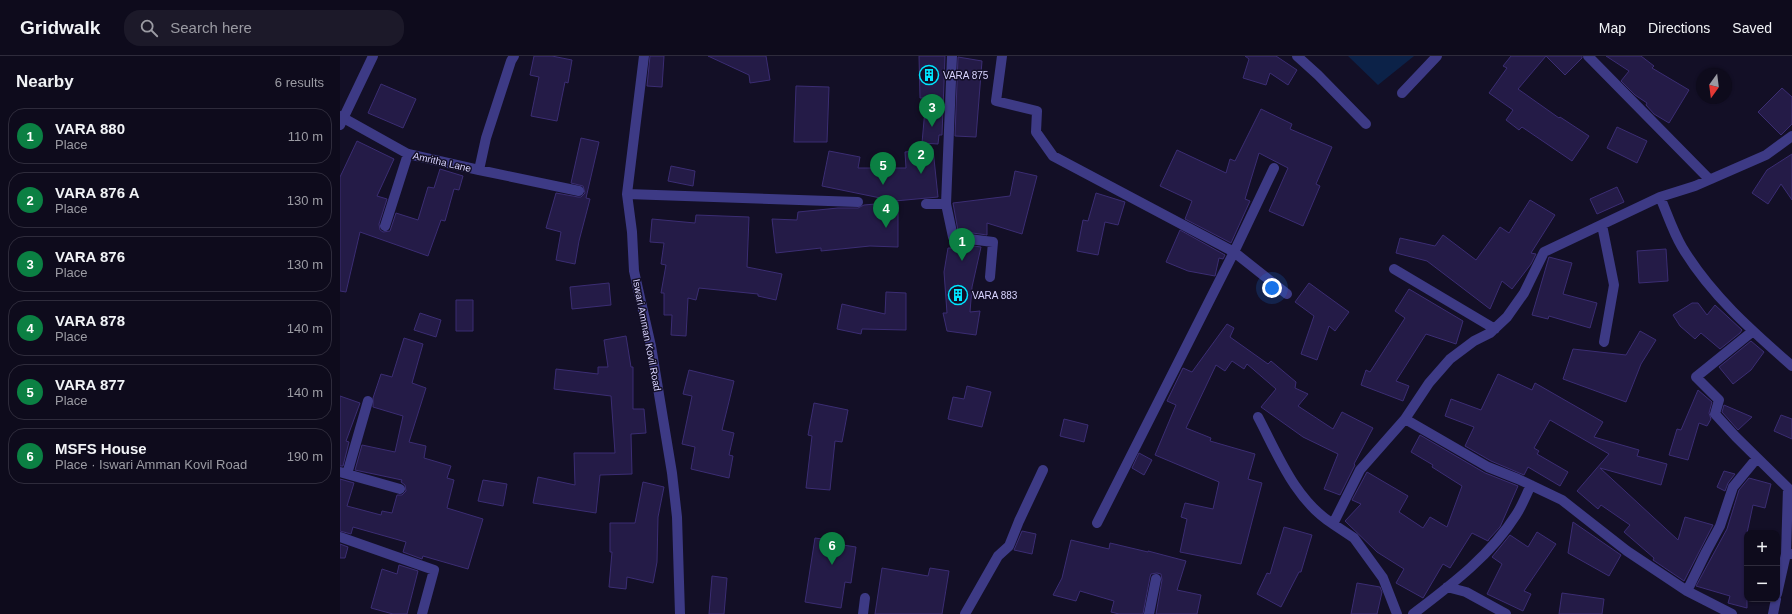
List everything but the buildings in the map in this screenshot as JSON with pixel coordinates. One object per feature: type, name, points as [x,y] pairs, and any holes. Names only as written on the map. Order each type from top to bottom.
[{"type":"street","points":[[341,119],[373,56]]},
{"type":"street","name":"Amritha Lane","points":[[341,119],[408,154],[479,170],[486,138],[511,61],[514,56]]},
{"type":"street","name":"Iswari Amman Kovil Road","points":[[644,56],[627,194],[632,232],[634,272],[651,346],[674,488],[677,517],[680,614]]},
{"type":"street","points":[[952,56],[946,204],[953,237],[993,242],[990,277]]},
{"type":"street","points":[[1002,56],[996,101],[1037,111],[1036,132],[1053,156],[1234,252],[1287,294]]},
{"type":"street","points":[[1297,56],[1318,75],[1366,124]]},
{"type":"street","points":[[1402,93],[1437,56]]},
{"type":"street","points":[[1588,56],[1710,180]]},
{"type":"street","points":[[1333,524],[1360,470],[1405,419],[1429,383],[1450,359],[1495,329],[1507,317],[1524,292],[1544,252],[1660,197],[1710,180],[1766,155],[1792,136]]},
{"type":"street","points":[[385,226],[408,154]]},
{"type":"street","points":[[1097,523],[1234,252],[1274,168]]},
{"type":"street","points":[[479,170],[578,191]]},
{"type":"street","points":[[627,194],[858,202]]},
{"type":"street","points":[[1660,197],[1682,246],[1712,289],[1752,331],[1792,366]]},
{"type":"street","points":[[926,204],[946,204]]},
{"type":"street","points":[[1602,225],[1614,285],[1604,342]]},
{"type":"street","points":[[1394,269],[1495,329]]},
{"type":"street","points":[[1752,331],[1696,377],[1719,400],[1714,414],[1788,488],[1789,554],[1780,584]]},
{"type":"street","points":[[368,401],[343,473],[400,488]]},
{"type":"street","points":[[1258,417],[1292,484],[1319,515],[1354,538],[1383,578],[1397,614]]},
{"type":"street","points":[[1405,419],[1488,467],[1562,500],[1627,551],[1687,591],[1732,614]]},
{"type":"street","points":[[1687,591],[1720,526],[1733,487],[1757,458]]},
{"type":"street","points":[[965,614],[998,556],[1010,546],[1019,521],[1043,470]]},
{"type":"street","points":[[1412,614],[1469,570],[1516,515],[1531,485]]},
{"type":"street","points":[[340,538],[434,570],[422,614]]},
{"type":"street","points":[[1149,614],[1156,579]]},
{"type":"street","points":[[1447,587],[1466,592],[1506,614]]},
{"type":"street","points":[[863,614],[865,598]]},
{"type":"street","points":[[1773,614],[1775,602]]},
{"type":"water","points":[[1348,56],[1414,56],[1378,85]]},
{"type":"place","name":"VARA 875","points":[[929,75]]},
{"type":"place","name":"VARA 876","points":[[932,127]]},
{"type":"place","name":"VARA 876 A","points":[[921,174]]},
{"type":"place","name":"VARA 877","points":[[883,185]]},
{"type":"place","name":"VARA 878","points":[[886,228]]},
{"type":"place","name":"VARA 880","points":[[962,261]]},
{"type":"place","name":"VARA 883","points":[[958,295]]},
{"type":"place","name":"MSFS House","points":[[832,565]]}]
